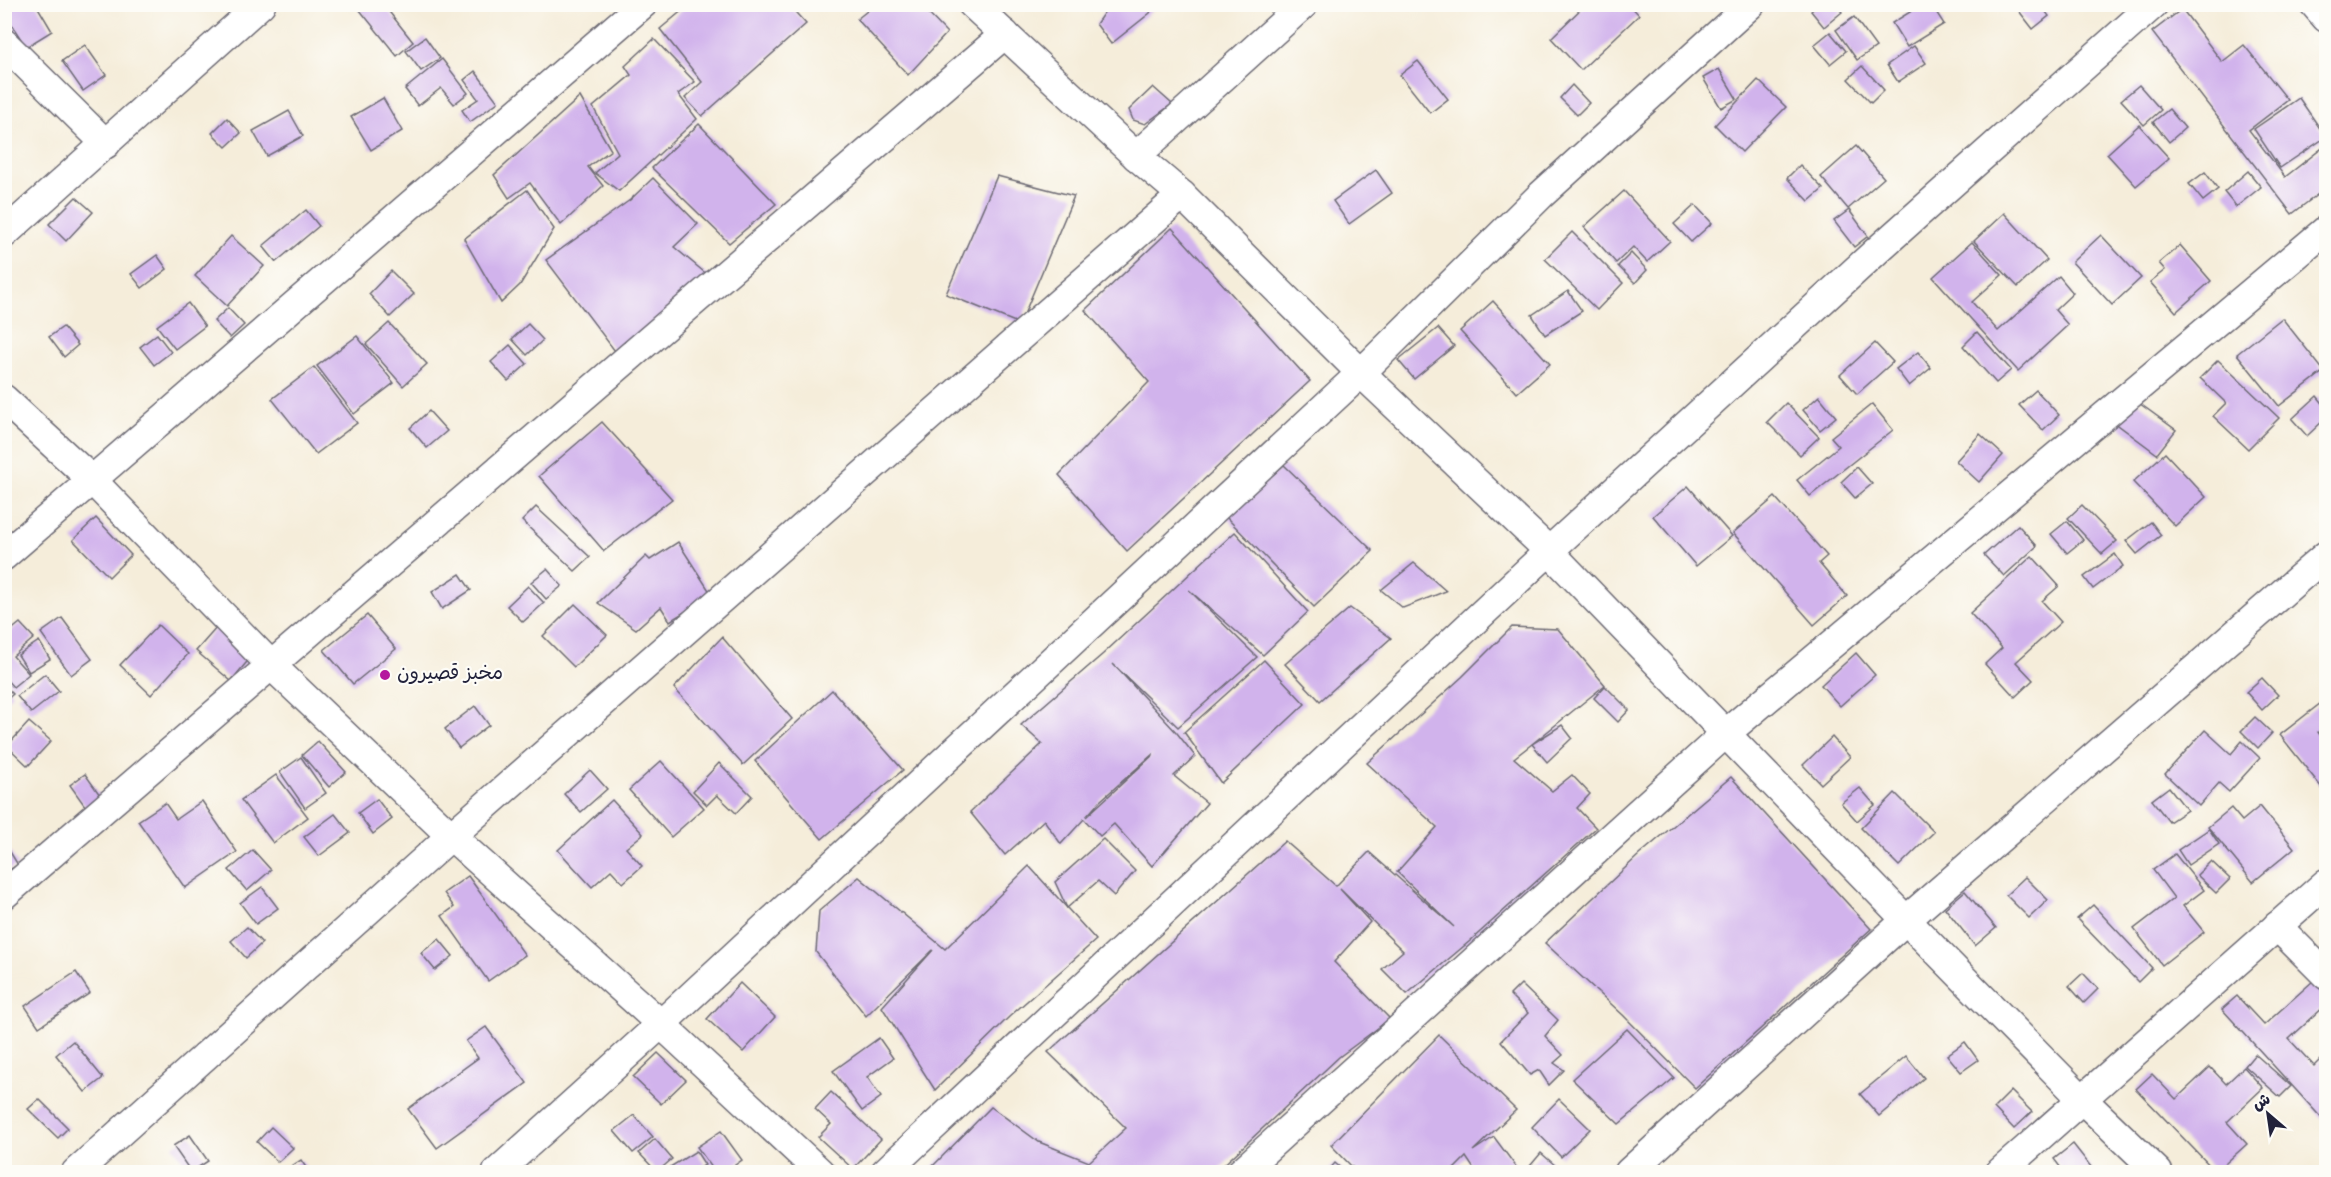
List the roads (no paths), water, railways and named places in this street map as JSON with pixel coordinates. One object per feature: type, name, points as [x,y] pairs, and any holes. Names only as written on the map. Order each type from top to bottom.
[{"type":"street","points":[[4,234],[261,4]]},
{"type":"street","points":[[4,556],[643,4]]},
{"type":"street","points":[[972,4],[1182,195],[1361,373],[1549,551],[1906,920],[2158,1173]]},
{"type":"street","points":[[1137,156],[1304,4]]},
{"type":"street","points":[[497,1173],[661,1024],[1361,373],[1541,195],[1751,4]]},
{"type":"street","points":[[885,1173],[1549,551],[1882,246],[2154,4]]},
{"type":"street","points":[[2314,4],[2326,18]]},
{"type":"street","points":[[4,895],[1005,34]]},
{"type":"street","points":[[4,43],[106,144]]},
{"type":"street","points":[[76,1173],[451,836],[1182,195]]},
{"type":"street","points":[[1241,1173],[1725,734],[2326,230]]},
{"type":"street","points":[[4,399],[91,479],[272,666],[451,836],[661,1024],[820,1173]]},
{"type":"street","points":[[1629,1173],[1906,920],[2325,558]]},
{"type":"street","points":[[2000,1173],[2326,882]]},
{"type":"street","points":[[2277,926],[2326,975]]},
{"type":"place","name":"مخبز قصيرون","points":[[385,675]]}]
